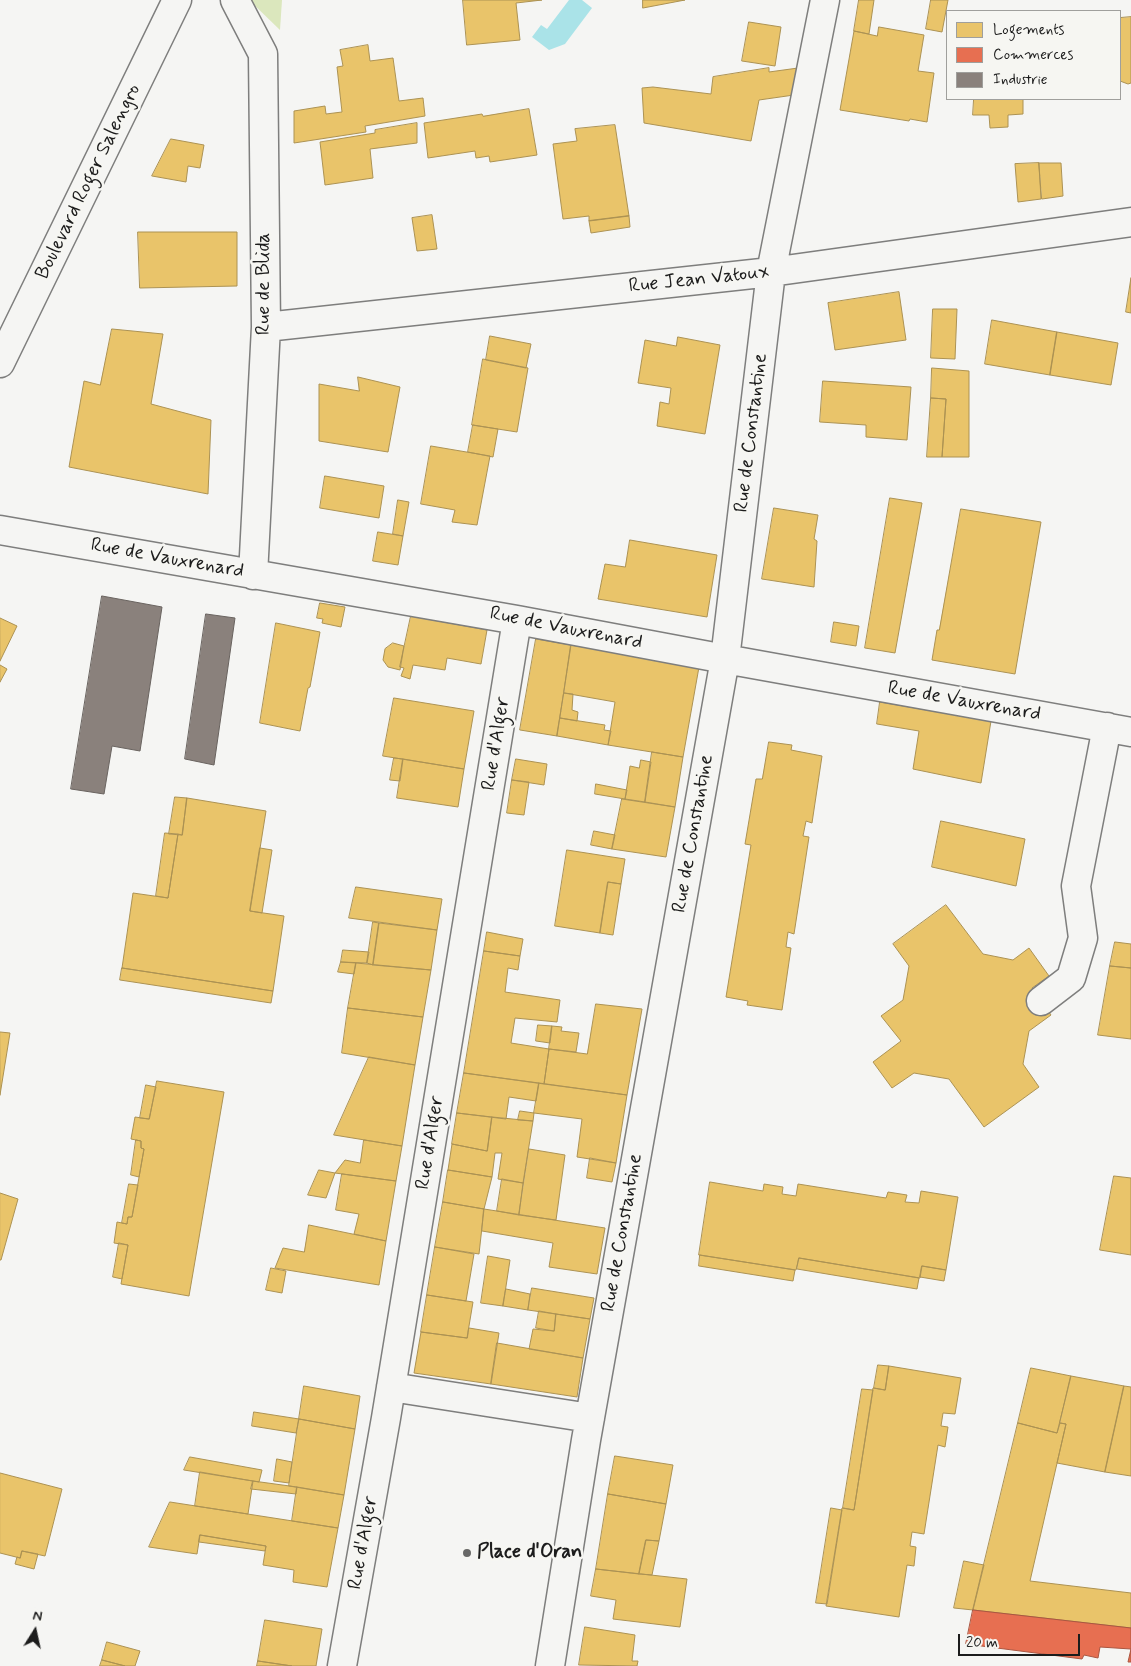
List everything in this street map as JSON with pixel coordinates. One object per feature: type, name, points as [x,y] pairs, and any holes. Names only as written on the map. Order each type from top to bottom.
[{"type":"street","name":"Boulevard Roger Salengro","points":[[0,363],[177,0]]},
{"type":"street","name":"Rue de Blida","points":[[234,0],[263,54],[266,327],[253,575]]},
{"type":"street","name":"Rue de Constantine","points":[[550,1666],[590,1418],[725,659],[771,272],[825,0]]},
{"type":"street","name":"Rue Jean Vatoux","points":[[266,327],[771,272],[1131,222]]},
{"type":"street","name":"Rue de Vauxrenard","points":[[0,530],[517,620],[1119,729]]},
{"type":"street","name":"Rue d'Alger","points":[[342,1666],[391,1388],[517,620]]},
{"type":"street","points":[[1041,1001],[1071,978],[1083,938],[1076,886],[1119,729]]},
{"type":"street","points":[[391,1388],[590,1418]]},
{"type":"green space","points":[[249,0],[282,0],[280,30]]},
{"type":"water","points":[[569,0],[582,0],[592,8],[565,44],[549,50],[532,37],[541,25],[547,29]]},
{"type":"building: Logements","points":[[463,0],[542,0],[516,3],[520,40],[467,45]]},
{"type":"building: Logements","points":[[643,0],[685,0],[643,8]]},
{"type":"building: Logements","points":[[859,0],[874,0],[869,34],[854,31]]},
{"type":"building: Logements","points":[[931,0],[948,0],[942,32],[926,29]]},
{"type":"building: Logements","points":[[1131,17],[1131,83],[1128,84],[1121,81],[1121,18]]},
{"type":"building: Logements","points":[[749,22],[781,27],[775,66],[742,61]]},
{"type":"building: Logements","points":[[879,27],[924,35],[918,71],[934,73],[927,122],[840,110],[854,31],[877,36]]},
{"type":"building: Logements","points":[[368,45],[370,61],[393,58],[399,101],[423,98],[425,116],[365,126],[366,132],[294,143],[294,111],[325,106],[326,114],[342,112],[337,67],[343,66],[340,50]]},
{"type":"building: Logements","points":[[769,68],[769,72],[798,68],[794,95],[759,100],[751,141],[644,123],[642,88],[653,87],[711,94],[713,77]]},
{"type":"building: Logements","points":[[974,100],[1023,100],[1023,114],[1008,115],[1008,127],[990,128],[989,115],[973,115]]},
{"type":"building: Logements","points":[[529,109],[537,155],[490,162],[489,156],[476,158],[475,151],[428,158],[424,123]]},
{"type":"building: Logements","points":[[417,123],[417,143],[370,149],[373,178],[325,185],[320,142],[375,133],[375,130]]},
{"type":"building: Logements","points":[[615,125],[629,216],[589,221],[589,216],[563,219],[553,144],[577,141],[575,129]]},
{"type":"building: Logements","points":[[171,139],[204,145],[200,168],[188,166],[186,182],[152,176]]},
{"type":"building: Logements","points":[[1039,163],[1061,163],[1063,196],[1042,199]]},
{"type":"building: Logements","points":[[1039,163],[1041,199],[1018,202],[1015,164]]},
{"type":"building: Logements","points":[[432,215],[437,249],[417,251],[412,218]]},
{"type":"building: Logements","points":[[629,216],[630,227],[591,233],[589,221]]},
{"type":"building: Logements","points":[[138,232],[237,232],[237,286],[140,288]]},
{"type":"building: Logements","points":[[1131,278],[1131,313],[1126,312]]},
{"type":"building: Logements","points":[[899,292],[906,340],[835,350],[828,303]]},
{"type":"building: Logements","points":[[933,309],[957,309],[955,359],[931,358]]},
{"type":"building: Logements","points":[[992,320],[1057,332],[1050,375],[985,364]]},
{"type":"building: Logements","points":[[112,329],[163,334],[151,404],[211,420],[208,494],[69,467],[84,381],[100,385]]},
{"type":"building: Logements","points":[[1057,332],[1118,343],[1111,385],[1050,375]]},
{"type":"building: Logements","points":[[490,336],[531,344],[526,368],[486,360]]},
{"type":"building: Logements","points":[[678,337],[720,345],[705,434],[657,426],[660,402],[669,404],[671,388],[638,383],[645,340],[676,346]]},
{"type":"building: Logements","points":[[483,359],[528,368],[517,432],[472,425]]},
{"type":"building: Logements","points":[[932,368],[969,371],[969,457],[942,457],[946,399],[931,398]]},
{"type":"building: Logements","points":[[358,377],[400,387],[388,452],[319,441],[319,384],[359,391]]},
{"type":"building: Logements","points":[[823,381],[911,387],[907,440],[866,437],[866,425],[820,422]]},
{"type":"building: Logements","points":[[931,398],[946,399],[942,457],[927,457]]},
{"type":"building: Logements","points":[[473,425],[498,429],[493,457],[468,452]]},
{"type":"building: Logements","points":[[431,446],[490,456],[477,525],[452,522],[455,510],[421,504]]},
{"type":"building: Logements","points":[[325,476],[384,486],[379,518],[320,508]]},
{"type":"building: Logements","points":[[890,498],[922,503],[895,653],[865,648]]},
{"type":"building: Logements","points":[[398,500],[409,502],[403,536],[393,534]]},
{"type":"building: Logements","points":[[774,508],[818,515],[814,539],[817,541],[814,587],[762,579]]},
{"type":"building: Logements","points":[[961,509],[1041,522],[1015,674],[932,660]]},
{"type":"building: Logements","points":[[378,532],[403,536],[398,565],[373,561]]},
{"type":"building: Logements","points":[[630,540],[717,555],[707,617],[598,599],[605,564],[625,567]]},
{"type":"building: Logements","points":[[320,603],[345,607],[341,627],[322,623],[323,619],[317,618]]},
{"type":"building: Logements","points":[[411,616],[487,630],[481,664],[447,658],[445,670],[413,665],[410,679],[401,676],[404,668],[400,667]]},
{"type":"building: Logements","points":[[0,618],[17,626],[0,661]]},
{"type":"building: Logements","points":[[834,622],[859,626],[856,646],[831,642]]},
{"type":"building: Logements","points":[[276,623],[320,632],[300,731],[260,723]]},
{"type":"building: Logements","points":[[536,639],[571,645],[557,736],[520,730]]},
{"type":"building: Logements","points":[[393,643],[404,646],[400,670],[388,667],[383,660],[385,649]]},
{"type":"building: Logements","points":[[571,645],[699,667],[683,757],[608,745],[615,702],[564,693]]},
{"type":"building: Logements","points":[[0,665],[7,669],[0,682]]},
{"type":"building: Logements","points":[[564,693],[573,694],[572,710],[578,712],[577,721],[560,718]]},
{"type":"building: Logements","points":[[394,698],[474,711],[464,769],[383,756]]},
{"type":"building: Logements","points":[[880,702],[991,721],[981,783],[913,769],[919,731],[877,724]]},
{"type":"building: Logements","points":[[560,718],[605,725],[604,730],[611,731],[608,745],[557,736]]},
{"type":"building: Logements","points":[[769,742],[792,745],[791,750],[822,756],[812,823],[806,821],[803,836],[809,837],[794,934],[788,932],[786,947],[791,948],[782,1010],[747,1005],[748,1001],[726,997],[751,845],[745,844],[756,779],[762,779]]},
{"type":"building: Logements","points":[[652,752],[683,757],[675,807],[645,802]]},
{"type":"building: Logements","points":[[394,758],[403,759],[400,781],[390,780]]},
{"type":"building: Logements","points":[[403,759],[464,769],[458,807],[397,798]]},
{"type":"building: Logements","points":[[516,759],[547,764],[544,785],[512,780]]},
{"type":"building: Logements","points":[[641,760],[651,762],[645,802],[625,799],[630,766],[639,768]]},
{"type":"building: Logements","points":[[512,780],[529,782],[524,815],[507,813]]},
{"type":"building: Logements","points":[[596,784],[627,790],[625,799],[595,794]]},
{"type":"building: Logements","points":[[175,797],[187,798],[182,835],[169,834]]},
{"type":"building: Logements","points":[[187,798],[266,811],[250,911],[284,916],[273,991],[122,968],[133,893],[168,898],[178,834],[182,835]]},
{"type":"building: Logements","points":[[622,799],[675,807],[666,857],[612,849]]},
{"type":"building: Logements","points":[[941,821],[1025,839],[1016,886],[932,867]]},
{"type":"building: Logements","points":[[594,831],[615,835],[612,849],[591,845]]},
{"type":"building: Logements","points":[[165,833],[178,834],[168,898],[156,896]]},
{"type":"building: Logements","points":[[260,848],[272,850],[262,913],[250,911]]},
{"type":"building: Logements","points":[[567,850],[625,859],[621,884],[608,882],[600,933],[555,926]]},
{"type":"building: Logements","points":[[608,882],[621,884],[613,935],[600,933]]},
{"type":"building: Logements","points":[[356,887],[442,899],[437,930],[349,918]]},
{"type":"building: Logements","points":[[946,905],[983,954],[1013,960],[1029,948],[1049,976],[1032,988],[1051,1015],[1029,1031],[1023,1064],[1039,1087],[984,1127],[949,1079],[914,1073],[892,1088],[873,1062],[901,1041],[881,1016],[903,1000],[909,966],[893,944]]},
{"type":"building: Logements","points":[[373,922],[379,923],[373,965],[367,963]]},
{"type":"building: Logements","points":[[379,923],[437,930],[431,970],[373,965]]},
{"type":"building: Logements","points":[[487,932],[523,939],[520,956],[484,951]]},
{"type":"building: Logements","points":[[1115,942],[1131,944],[1131,968],[1110,966]]},
{"type":"building: Logements","points":[[343,950],[369,952],[367,963],[341,962]]},
{"type":"building: Logements","points":[[484,951],[520,956],[518,970],[508,968],[505,992],[560,1000],[557,1022],[515,1018],[511,1043],[549,1049],[544,1084],[464,1073]]},
{"type":"building: Logements","points":[[341,962],[356,963],[354,974],[338,972]]},
{"type":"building: Logements","points":[[356,963],[431,970],[423,1017],[348,1008]]},
{"type":"building: Logements","points":[[1110,966],[1131,968],[1131,1039],[1098,1035]]},
{"type":"building: Logements","points":[[122,968],[273,991],[271,1003],[120,980]]},
{"type":"building: Logements","points":[[596,1004],[642,1009],[627,1095],[544,1084],[549,1049],[587,1054]]},
{"type":"building: Logements","points":[[348,1008],[423,1017],[415,1065],[342,1053]]},
{"type":"building: Logements","points":[[538,1025],[552,1026],[550,1043],[536,1041]]},
{"type":"building: Logements","points":[[552,1026],[562,1027],[561,1031],[579,1033],[576,1052],[549,1049]]},
{"type":"building: Logements","points":[[0,1032],[10,1033],[0,1095]]},
{"type":"building: Logements","points":[[369,1057],[415,1065],[402,1146],[334,1135]]},
{"type":"building: Logements","points":[[464,1073],[539,1083],[536,1101],[509,1097],[506,1119],[457,1113]]},
{"type":"building: Logements","points":[[157,1081],[224,1092],[189,1296],[121,1284],[128,1245],[114,1243],[117,1222],[127,1224],[128,1217],[132,1217],[144,1149],[141,1148],[141,1141],[131,1139],[135,1117],[149,1119]]},
{"type":"building: Logements","points":[[539,1083],[627,1095],[616,1163],[577,1157],[582,1119],[534,1113]]},
{"type":"building: Logements","points":[[146,1085],[156,1087],[149,1119],[140,1118]]},
{"type":"building: Logements","points":[[520,1111],[534,1113],[533,1121],[518,1120]]},
{"type":"building: Logements","points":[[457,1113],[492,1117],[487,1151],[452,1144]]},
{"type":"building: Logements","points":[[492,1117],[533,1121],[523,1183],[498,1179],[502,1153],[495,1153],[492,1177],[448,1170],[452,1144],[487,1151]]},
{"type":"building: Logements","points":[[136,1140],[141,1141],[141,1148],[144,1149],[139,1177],[131,1175]]},
{"type":"building: Logements","points":[[364,1140],[402,1146],[396,1181],[335,1173],[345,1160],[360,1163]]},
{"type":"building: Logements","points":[[529,1149],[565,1155],[556,1220],[519,1215]]},
{"type":"building: Logements","points":[[590,1158],[616,1163],[612,1182],[587,1178]]},
{"type":"building: Logements","points":[[319,1170],[335,1173],[326,1198],[308,1195]]},
{"type":"building: Logements","points":[[448,1170],[492,1177],[484,1209],[443,1202]]},
{"type":"building: Logements","points":[[342,1174],[396,1181],[386,1241],[354,1234],[359,1214],[336,1210]]},
{"type":"building: Logements","points":[[1114,1176],[1131,1178],[1131,1255],[1100,1250]]},
{"type":"building: Logements","points":[[502,1179],[523,1183],[519,1215],[497,1211]]},
{"type":"building: Logements","points":[[710,1182],[763,1191],[764,1184],[783,1187],[782,1194],[796,1196],[798,1184],[886,1198],[888,1192],[907,1195],[905,1202],[919,1203],[921,1191],[958,1197],[946,1270],[922,1266],[920,1278],[799,1258],[796,1270],[699,1255]]},
{"type":"building: Logements","points":[[129,1184],[138,1185],[132,1217],[128,1217],[127,1224],[122,1223]]},
{"type":"building: Logements","points":[[0,1193],[18,1199],[1,1260],[0,1260]]},
{"type":"building: Logements","points":[[443,1202],[484,1209],[479,1254],[435,1247]]},
{"type":"building: Logements","points":[[484,1209],[605,1228],[597,1274],[549,1267],[553,1243],[482,1231]]},
{"type":"building: Logements","points":[[309,1225],[386,1241],[379,1285],[275,1268],[283,1248],[304,1252]]},
{"type":"building: Logements","points":[[119,1243],[128,1245],[122,1279],[113,1277]]},
{"type":"building: Logements","points":[[435,1247],[474,1254],[466,1301],[427,1295]]},
{"type":"building: Logements","points":[[700,1255],[795,1270],[793,1281],[699,1266]]},
{"type":"building: Logements","points":[[488,1256],[510,1260],[503,1306],[481,1303]]},
{"type":"building: Logements","points":[[799,1258],[919,1278],[917,1289],[797,1269]]},
{"type":"building: Logements","points":[[922,1266],[946,1270],[944,1281],[920,1277]]},
{"type":"building: Logements","points":[[271,1268],[286,1271],[282,1293],[266,1290]]},
{"type":"building: Logements","points":[[532,1288],[594,1298],[590,1319],[528,1310]]},
{"type":"building: Logements","points":[[506,1289],[530,1294],[528,1310],[503,1306]]},
{"type":"building: Logements","points":[[427,1295],[473,1302],[467,1338],[421,1332]]},
{"type":"building: Logements","points":[[539,1311],[556,1314],[554,1331],[536,1328]]},
{"type":"building: Logements","points":[[556,1314],[590,1319],[583,1358],[529,1349],[533,1329],[554,1331]]},
{"type":"building: Logements","points":[[469,1328],[499,1333],[491,1384],[414,1373],[421,1332],[467,1338]]},
{"type":"building: Logements","points":[[497,1343],[583,1358],[577,1397],[491,1384]]},
{"type":"building: Logements","points":[[878,1365],[889,1366],[885,1390],[874,1388]]},
{"type":"building: Logements","points":[[889,1366],[961,1378],[955,1414],[943,1413],[941,1426],[948,1427],[945,1447],[938,1445],[924,1534],[912,1532],[910,1546],[916,1547],[914,1566],[907,1565],[899,1617],[826,1606],[842,1508],[854,1510],[873,1388],[885,1390]]},
{"type":"building: Logements","points":[[1031,1368],[1071,1376],[1057,1433],[1018,1423]]},
{"type":"building: Logements","points":[[1071,1376],[1124,1386],[1105,1472],[1057,1463],[1066,1424],[1060,1423]]},
{"type":"building: Logements","points":[[304,1386],[360,1396],[355,1429],[299,1419]]},
{"type":"building: Logements","points":[[1124,1386],[1131,1387],[1131,1476],[1105,1472]]},
{"type":"building: Logements","points":[[862,1389],[873,1390],[854,1510],[843,1508]]},
{"type":"building: Logements","points":[[254,1412],[299,1419],[296,1433],[252,1426]]},
{"type":"building: Logements","points":[[299,1419],[355,1429],[344,1495],[289,1486]]},
{"type":"building: Logements","points":[[1018,1423],[1057,1433],[1060,1423],[1066,1424],[1030,1581],[1131,1593],[1131,1628],[973,1610]]},
{"type":"building: Logements","points":[[615,1456],[673,1465],[666,1504],[608,1494]]},
{"type":"building: Logements","points":[[190,1457],[262,1470],[259,1482],[184,1470]]},
{"type":"building: Logements","points":[[277,1459],[292,1462],[289,1483],[274,1481]]},
{"type":"building: Logements","points":[[200,1472],[253,1481],[248,1514],[195,1506]]},
{"type":"building: Logements","points":[[0,1473],[62,1489],[45,1556],[22,1551],[20,1558],[0,1553]]},
{"type":"building: Logements","points":[[253,1481],[297,1487],[296,1494],[251,1489]]},
{"type":"building: Logements","points":[[297,1487],[344,1495],[338,1528],[292,1521]]},
{"type":"building: Logements","points":[[608,1494],[666,1504],[659,1541],[646,1540],[639,1574],[596,1569]]},
{"type":"building: Logements","points":[[170,1502],[338,1528],[327,1587],[293,1582],[294,1570],[263,1565],[266,1546],[200,1535],[197,1554],[149,1547]]},
{"type":"building: Logements","points":[[831,1508],[842,1510],[827,1604],[816,1603]]},
{"type":"building: Logements","points":[[200,1535],[266,1546],[265,1551],[199,1542]]},
{"type":"building: Logements","points":[[646,1540],[659,1541],[652,1575],[639,1574]]},
{"type":"building: Logements","points":[[22,1551],[38,1554],[34,1569],[15,1564],[17,1557],[20,1558]]},
{"type":"building: Logements","points":[[964,1561],[984,1565],[973,1610],[954,1608]]},
{"type":"building: Logements","points":[[596,1569],[687,1579],[680,1627],[613,1619],[616,1600],[591,1596]]},
{"type":"building: Logements","points":[[265,1620],[322,1629],[316,1666],[292,1666],[258,1661]]},
{"type":"building: Logements","points":[[585,1627],[635,1635],[632,1661],[638,1661],[637,1666],[579,1665]]},
{"type":"building: Logements","points":[[107,1642],[140,1651],[135,1666],[125,1666],[102,1660]]},
{"type":"building: Logements","points":[[102,1660],[125,1666],[100,1666]]},
{"type":"building: Logements","points":[[258,1661],[292,1666],[257,1666]]},
{"type":"building: Commerces","points":[[973,1610],[1131,1628],[1131,1649],[1100,1647],[1098,1658],[1084,1655],[1082,1659],[966,1644]]},
{"type":"building: Commerces","points":[[1131,1649],[1131,1662],[1128,1662]]},
{"type":"building: Industrie","points":[[102,596],[162,607],[140,751],[112,746],[104,794],[71,789]]},
{"type":"building: Industrie","points":[[206,614],[235,618],[214,765],[185,759]]},
{"type":"place","name":"Place d'Oran","points":[[467,1553]]}]
